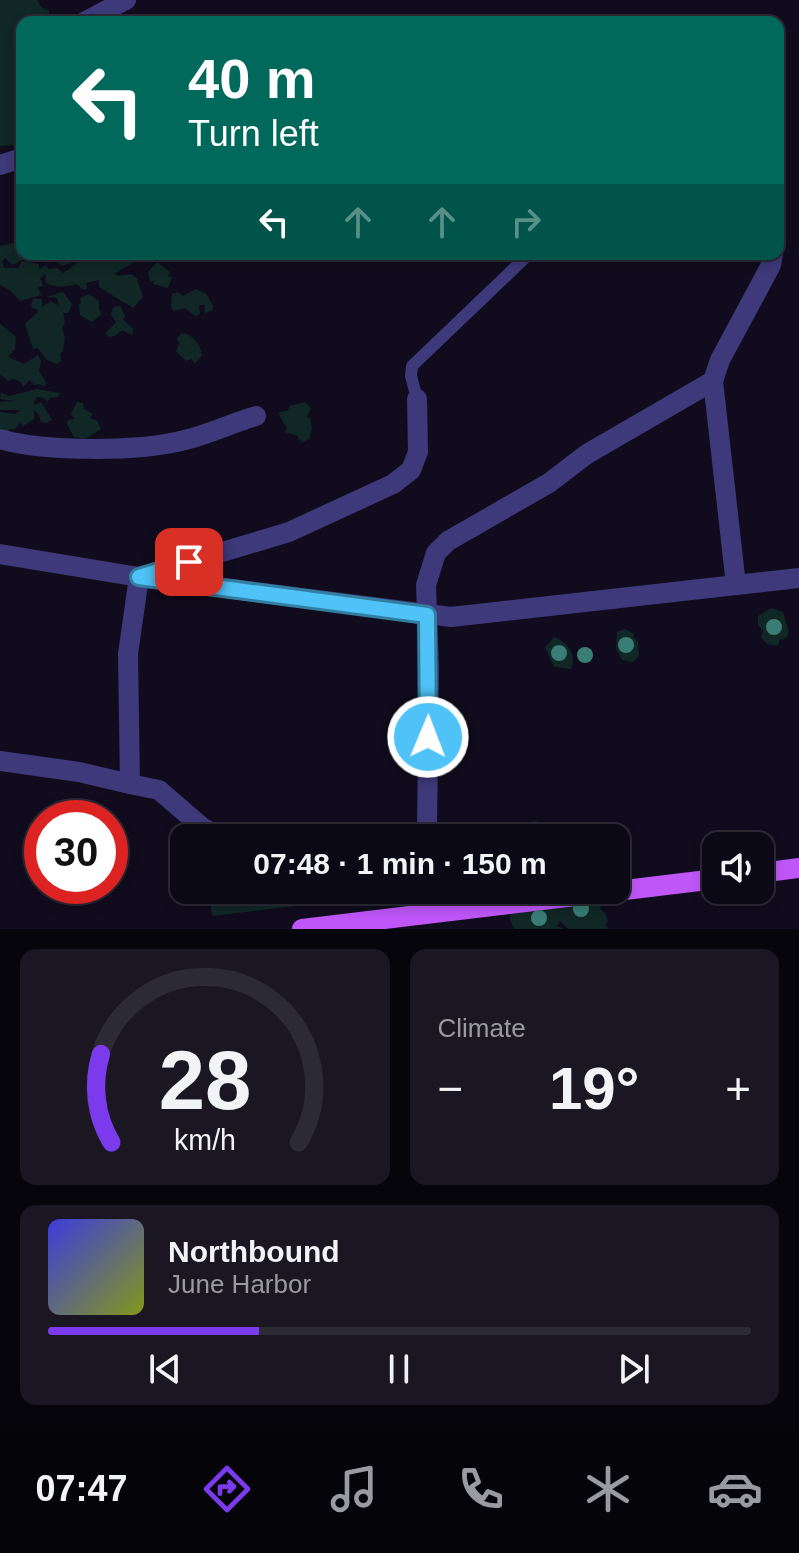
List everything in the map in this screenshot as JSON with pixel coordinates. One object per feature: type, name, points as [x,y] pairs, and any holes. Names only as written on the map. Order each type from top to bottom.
[{"type":"main road","points":[[774,871],[799,868]]},
{"type":"main road","points":[[302,929],[702,881]]},
{"type":"street","points":[[95,16],[126,0]]},
{"type":"street","points":[[736,585],[713,381],[720,360],[772,260]]},
{"type":"street","points":[[427,824],[429,669],[426,585],[436,553],[448,541],[549,483],[587,454],[713,381]]},
{"type":"street","points":[[139,577],[289,532],[393,484],[411,470],[418,452],[417,399]]},
{"type":"street","points":[[0,439],[25,446],[132,448],[184,440],[256,416]]},
{"type":"street","points":[[0,554],[139,577],[451,617],[799,578]]},
{"type":"street","points":[[130,784],[128,654],[139,577]]},
{"type":"street","points":[[0,761],[79,772],[159,790],[198,824]]},
{"type":"lane","points":[[417,399],[411,376],[412,366],[523,260]]},
{"type":"green space","points":[[0,0],[37,0],[41,7],[49,11],[49,16],[16,16],[16,145],[0,146]]},
{"type":"green space","points":[[16,242],[16,260],[22,260],[13,265],[5,258],[2,261],[4,268],[18,268],[22,261],[39,264],[39,269],[45,265],[49,269],[57,268],[63,273],[78,260],[138,260],[114,274],[132,274],[143,297],[133,308],[99,287],[99,280],[86,283],[87,289],[84,290],[76,284],[48,284],[45,282],[46,274],[40,277],[43,286],[38,287],[41,295],[20,301],[0,285],[0,246]]},
{"type":"green space","points":[[54,260],[75,260],[71,263],[62,266]]},
{"type":"green space","points":[[157,262],[170,272],[168,276],[172,277],[168,288],[153,284],[155,280],[150,282],[148,272]]},
{"type":"green space","points":[[196,289],[206,294],[213,306],[212,311],[204,313],[205,305],[199,305],[200,314],[195,316],[185,308],[174,311],[171,308],[172,294],[178,292],[183,296]]},
{"type":"green space","points":[[63,292],[72,304],[68,313],[63,313],[65,337],[61,361],[56,364],[47,360],[38,348],[33,349],[25,324],[37,313],[38,309],[31,305],[33,299],[42,299],[42,307],[51,301],[59,306],[57,298],[46,297]]},
{"type":"green space","points":[[89,294],[99,301],[102,314],[92,322],[80,315],[80,298]]},
{"type":"green space","points":[[120,305],[125,316],[123,320],[133,329],[132,335],[122,330],[108,337],[106,333],[116,322],[111,315],[113,308]]},
{"type":"green space","points":[[0,324],[16,337],[15,349],[8,357],[24,364],[38,355],[41,361],[39,371],[46,382],[45,387],[34,385],[30,380],[23,387],[21,382],[14,379],[8,381],[0,374]]},
{"type":"green space","points":[[182,333],[193,338],[200,347],[202,355],[195,364],[191,359],[186,361],[176,351],[179,344],[177,338]]},
{"type":"green space","points":[[37,389],[60,393],[47,402],[37,397],[33,403],[41,402],[52,420],[41,422],[34,411],[34,419],[22,427],[21,422],[9,432],[0,430],[0,412],[15,414],[21,410],[0,410],[0,402],[14,401],[0,399],[1,393],[9,396]]},
{"type":"green space","points":[[77,402],[83,403],[84,409],[93,414],[90,418],[97,421],[101,429],[85,439],[74,437],[67,424],[68,420],[75,419],[71,414]]},
{"type":"green space","points":[[305,402],[311,408],[307,417],[312,428],[309,439],[303,442],[298,436],[285,432],[287,429],[278,413]]},
{"type":"green space","points":[[771,608],[783,612],[789,632],[776,646],[767,644],[761,637],[763,630],[758,625],[758,616]]},
{"type":"green space","points":[[625,629],[634,634],[638,642],[639,656],[633,662],[622,660],[616,649],[617,632]]},
{"type":"green space","points":[[555,637],[570,650],[573,659],[571,669],[554,667],[545,647]]},
{"type":"green space","points":[[435,701],[447,702],[450,711],[455,712],[452,720],[444,722],[443,729],[437,728]]},
{"type":"green space","points":[[537,821],[537,824],[503,824]]},
{"type":"green space","points":[[211,904],[313,904],[212,916]]},
{"type":"green space","points":[[602,904],[600,909],[605,913],[608,922],[605,925],[609,929],[568,929],[560,921],[557,926],[564,929],[514,929],[509,917],[516,909]]},
{"type":"route","points":[[189,562],[139,577],[427,615],[428,737]]}]
